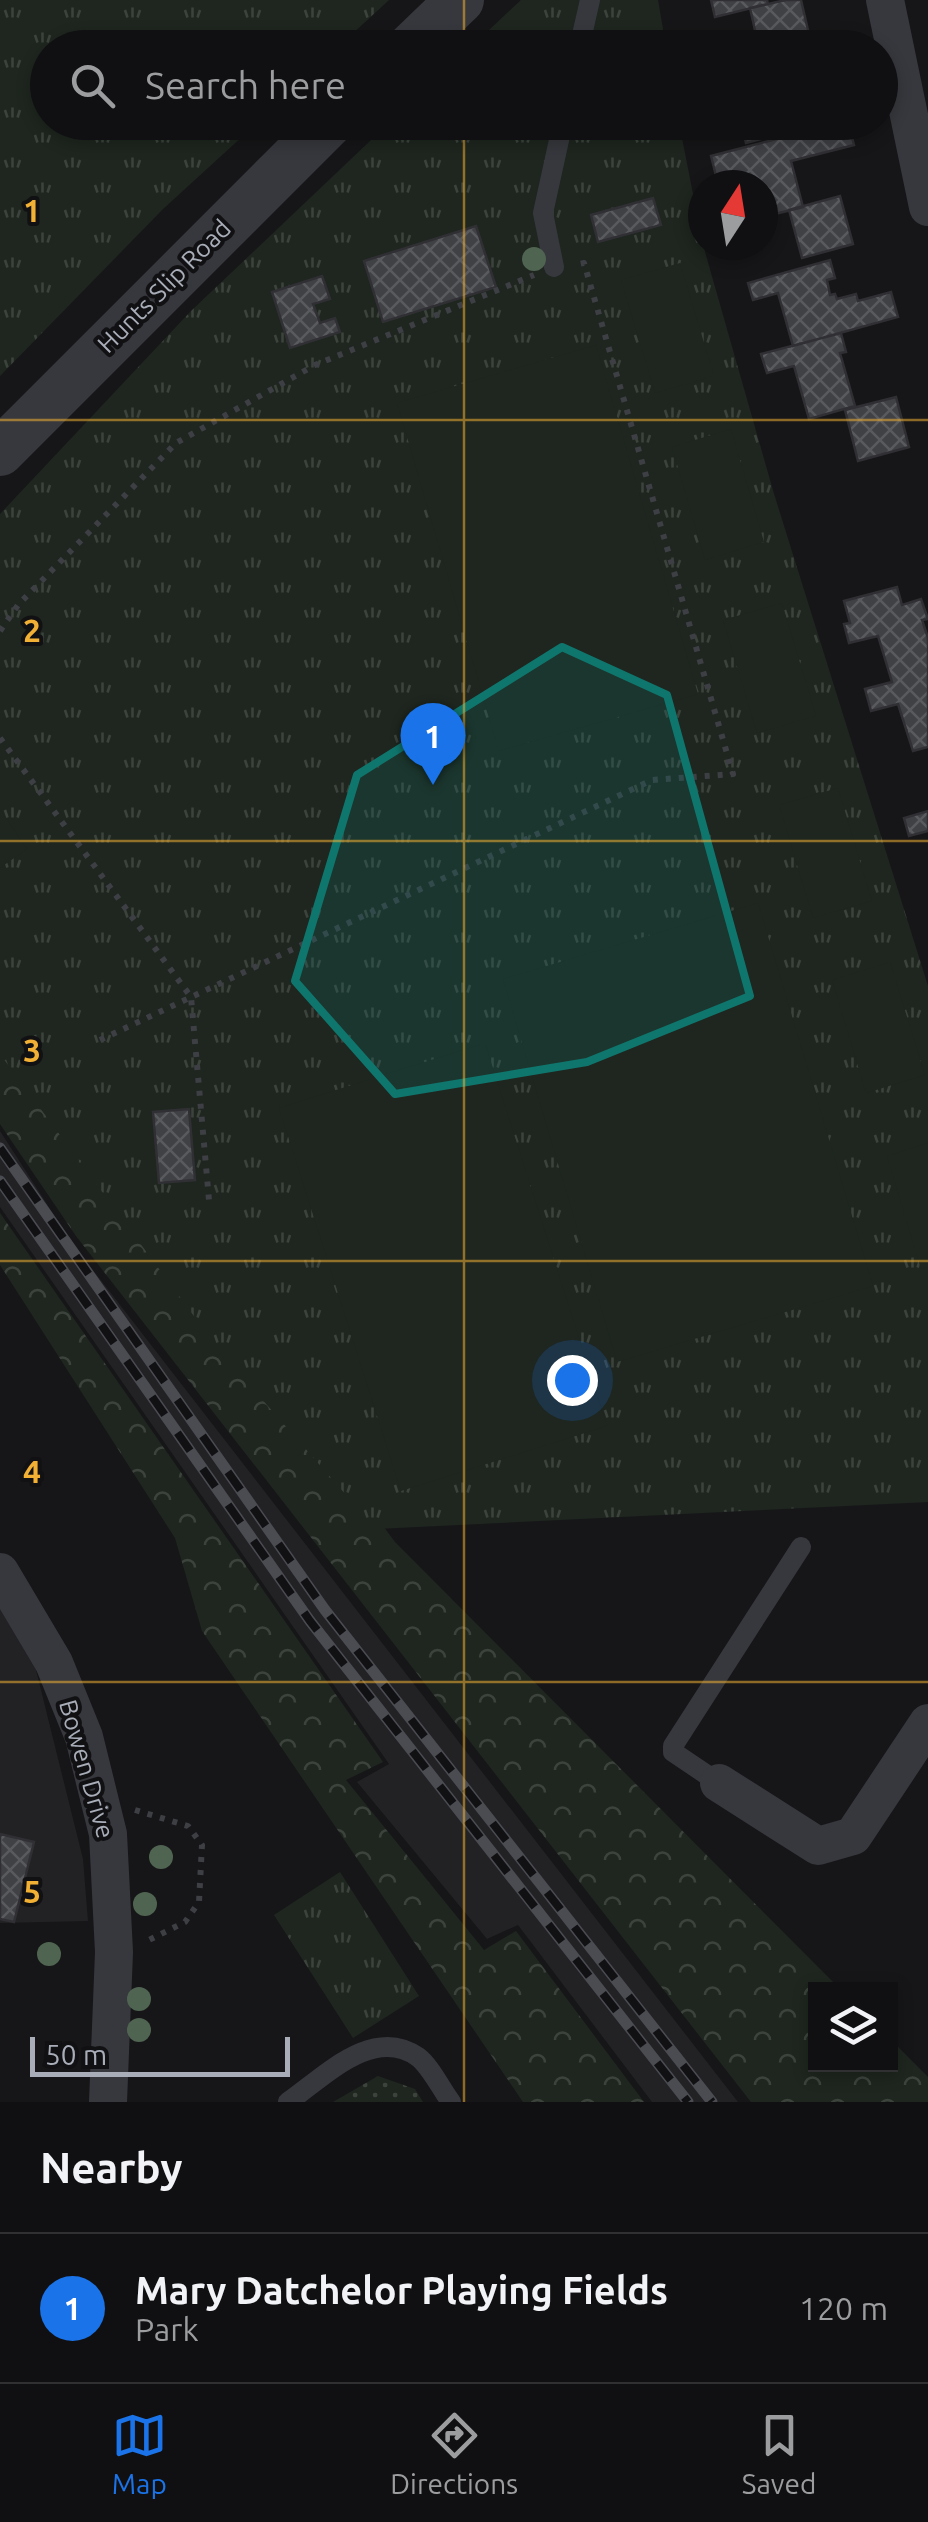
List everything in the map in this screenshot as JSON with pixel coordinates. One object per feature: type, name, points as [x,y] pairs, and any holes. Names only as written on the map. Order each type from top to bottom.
[{"type":"street","points":[[429,30],[460,0]]},
{"type":"street","points":[[885,0],[891,30]]},
{"type":"street","points":[[898,63],[928,208]]},
{"type":"street","name":"Hunts Slip Road","points":[[0,452],[312,140]]},
{"type":"street","name":"Bowen Drive","points":[[0,1572],[54,1663],[84,1737],[108,1834],[114,1952],[108,2102]]},
{"type":"street","points":[[719,1783],[818,1846],[839,1842],[853,1836],[926,1730]]},
{"type":"lane","points":[[583,30],[590,0]]},
{"type":"lane","points":[[554,267],[543,213],[559,140]]},
{"type":"lane","points":[[719,1783],[672,1752],[673,1746],[801,1547]]},
{"type":"lane","points":[[288,2102],[360,2052],[387,2044],[420,2058],[450,2102]]},
{"type":"path","points":[[0,630],[18,605],[176,443],[316,365],[554,267],[584,263],[733,774],[652,780],[100,1040]]},
{"type":"path","points":[[0,738],[191,997],[209,1200]]},
{"type":"path","points":[[120,1806],[188,1826],[202,1845],[199,1902],[185,1922],[132,1948]]},
{"type":"highlighted area","points":[[562,647],[667,695],[750,996],[587,1062],[395,1094],[295,981],[357,775]]},
{"type":"shaded area","points":[[0,1131],[72,1243],[738,2102],[652,2102],[518,1925],[487,1939],[357,1782],[389,1764],[0,1207]]},
{"type":"shaded area","points":[[0,1609],[36,1670],[83,1859],[88,1921],[0,1923]]},
{"type":"green space","points":[[0,0],[389,0],[356,30],[30,30],[30,140],[238,140],[163,209],[0,376]]},
{"type":"green space","points":[[521,0],[658,0],[663,30],[489,30]]},
{"type":"green space","points":[[371,140],[682,140],[688,170],[688,260],[707,260],[774,494],[928,986],[928,1502],[376,1529],[222,1354],[0,1054],[0,514],[191,311]]},
{"type":"green space","points":[[680,263],[714,376],[655,393],[621,280]]},
{"type":"green space","points":[[596,345],[698,694],[499,751],[397,403]]},
{"type":"green space","points":[[731,429],[764,542],[705,560],[672,447]]},
{"type":"green space","points":[[782,603],[816,716],[757,733],[723,620]]},
{"type":"green space","points":[[838,788],[872,901],[813,918],[779,805]]},
{"type":"green space","points":[[0,809],[27,849],[0,868]]},
{"type":"green space","points":[[758,903],[873,1286],[617,1362],[503,979]]},
{"type":"green space","points":[[890,962],[925,1075],[866,1093],[832,980]]},
{"type":"green space","points":[[0,1012],[395,1542],[833,1982],[808,1982],[808,2072],[898,2072],[898,2047],[928,2077],[928,2102],[751,2102],[76,1236],[0,1124]]},
{"type":"green space","points":[[485,1043],[607,1426],[401,1491],[279,1108]]},
{"type":"green space","points":[[928,1143],[928,1267],[921,1269],[887,1156]]},
{"type":"green space","points":[[0,1213],[383,1762],[346,1780],[484,1950],[516,1931],[644,2102],[523,2102],[202,1631],[175,1538],[0,1265]]},
{"type":"green space","points":[[340,1872],[419,1996],[353,2038],[274,1915]]},
{"type":"green space","points":[[378,2076],[415,2089],[423,2102],[333,2102]]},
{"type":"building","points":[[711,0],[767,0],[768,4],[715,17]]},
{"type":"building","points":[[801,0],[808,30],[755,30],[750,8]]},
{"type":"building","points":[[773,140],[853,140],[854,145],[791,161],[803,207],[778,213],[778,170],[714,170],[711,156]]},
{"type":"building","points":[[840,196],[853,244],[802,258],[789,210]]},
{"type":"building","points":[[653,198],[661,225],[598,242],[591,215]]},
{"type":"building","points":[[476,226],[496,287],[383,322],[364,261]]},
{"type":"building","points":[[830,260],[835,278],[827,280],[830,295],[835,294],[837,299],[856,294],[858,301],[891,292],[898,317],[793,346],[778,293],[753,300],[748,283]]},
{"type":"building","points":[[322,276],[330,299],[313,304],[320,323],[335,318],[340,332],[290,348],[272,292]]},
{"type":"building","points":[[841,333],[846,352],[840,353],[855,406],[809,419],[794,366],[767,373],[761,354]]},
{"type":"building","points":[[896,397],[909,447],[858,461],[845,410]]},
{"type":"building","points":[[897,587],[902,605],[921,599],[928,619],[922,620],[928,638],[928,747],[913,751],[898,704],[871,711],[865,689],[892,682],[878,636],[849,643],[844,624],[850,623],[844,601]]},
{"type":"building","points":[[928,811],[928,831],[909,836],[904,818]]},
{"type":"building","points":[[189,1109],[195,1180],[159,1183],[153,1112]]},
{"type":"building","points":[[0,1834],[34,1842],[14,1922],[0,1919]]},
{"type":"railway","points":[[0,1148],[325,1610],[712,2102]]},
{"type":"railway","points":[[0,1181],[310,1621],[688,2102]]},
{"type":"place","name":"Mary Datchelor Playing Fields","points":[[433,785]]}]
